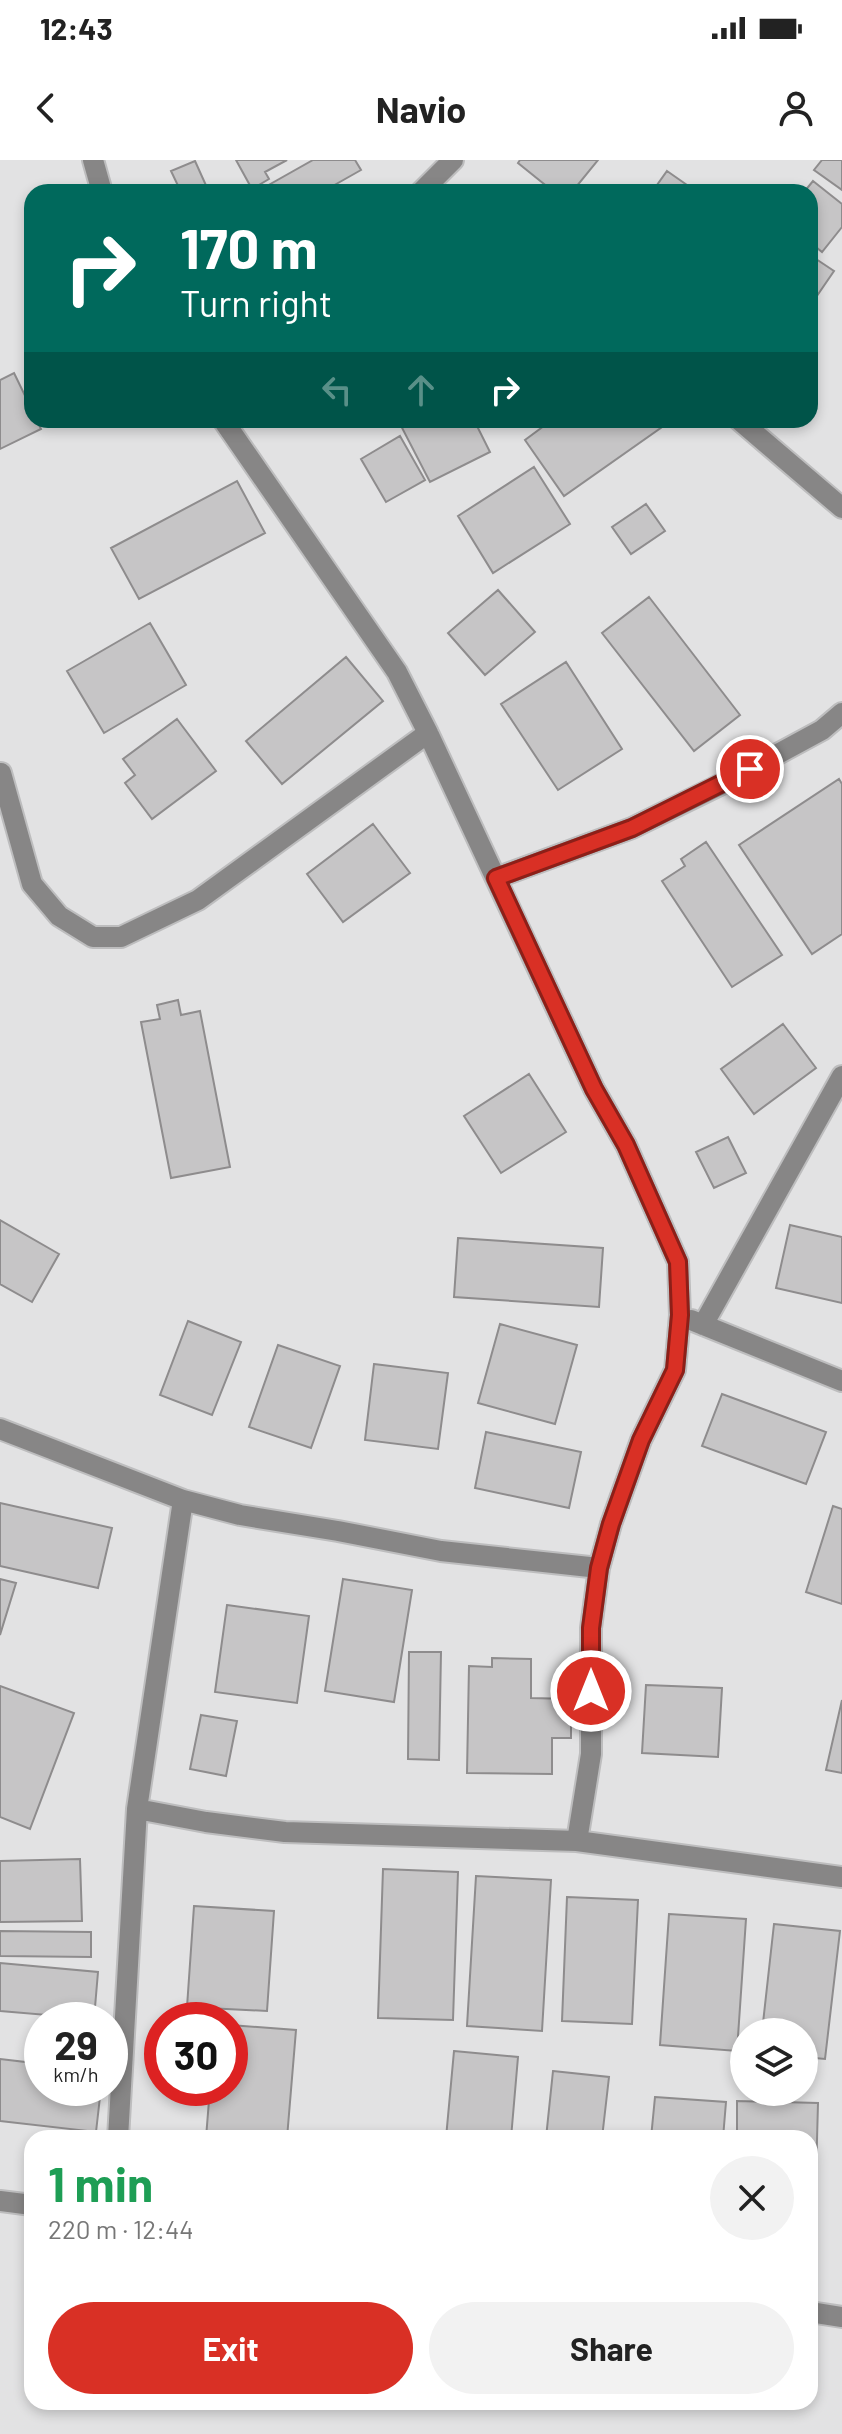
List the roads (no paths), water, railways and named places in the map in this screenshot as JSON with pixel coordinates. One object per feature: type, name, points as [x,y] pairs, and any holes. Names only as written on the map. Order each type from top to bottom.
[{"type":"street","points":[[93,160],[100,184]]},
{"type":"street","points":[[434,184],[453,160]]},
{"type":"street","points":[[229,428],[397,672],[594,1089],[631,1157],[678,1262],[680,1315],[675,1370],[641,1440],[599,1568],[591,1628],[591,1754],[577,1841]]},
{"type":"street","points":[[748,428],[842,508]]},
{"type":"street","points":[[496,878],[632,828],[822,730],[842,713]]},
{"type":"street","points":[[1,773],[32,884],[59,916],[93,937],[121,937],[198,900],[428,733]]},
{"type":"street","points":[[703,1325],[842,1076]]},
{"type":"street","points":[[680,1315],[842,1381]]},
{"type":"street","points":[[0,1429],[183,1500],[240,1515],[441,1551],[599,1568]]},
{"type":"street","points":[[118,2130],[137,1809],[183,1500]]},
{"type":"street","points":[[137,1809],[285,1832],[577,1841],[842,1877]]},
{"type":"street","points":[[0,2201],[24,2204]]},
{"type":"street","points":[[818,2313],[842,2317]]}]
